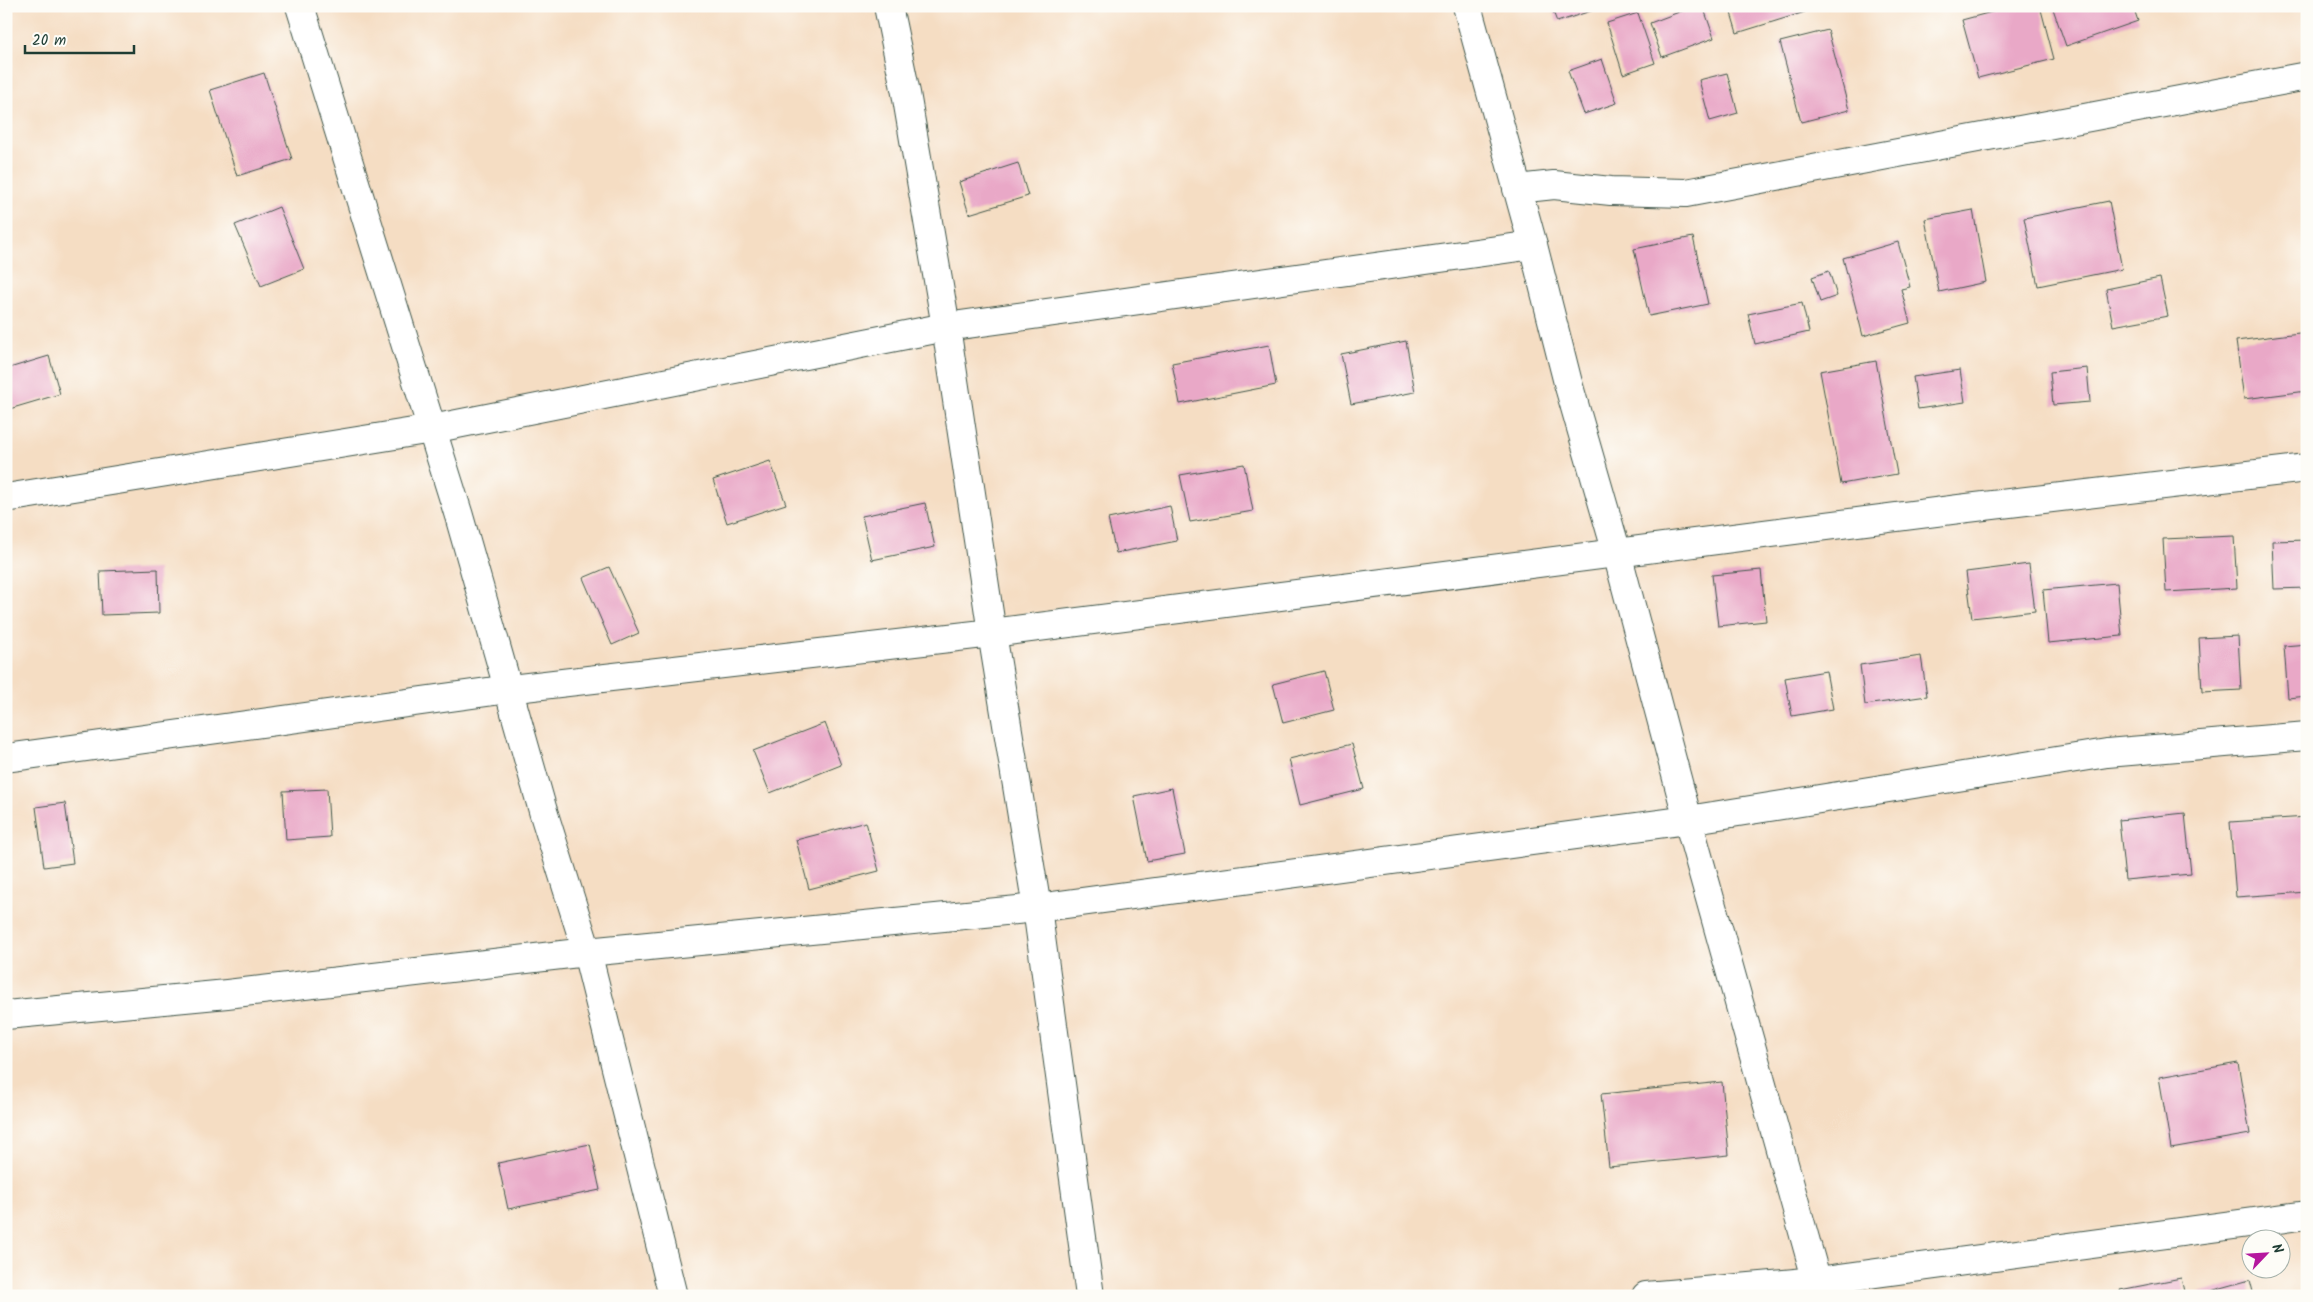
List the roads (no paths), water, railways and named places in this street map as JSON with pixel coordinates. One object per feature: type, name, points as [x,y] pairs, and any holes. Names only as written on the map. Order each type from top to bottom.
[{"type":"street","points":[[300,6],[432,429],[543,810],[587,952],[673,1296]]},
{"type":"street","points":[[888,6],[908,103],[946,327],[992,633],[1037,908],[1090,1296]]},
{"type":"street","points":[[1467,6],[1568,383],[1617,553],[1688,820],[1819,1289]]},
{"type":"street","points":[[1517,188],[1554,185],[1611,191],[1686,193],[2307,76]]},
{"type":"street","points":[[6,498],[432,429],[946,327],[1532,244]]},
{"type":"street","points":[[6,758],[509,688],[992,633],[1617,553],[2307,468]]},
{"type":"street","points":[[6,1015],[227,994],[587,952],[1037,908],[1688,820],[2107,753],[2307,736]]},
{"type":"street","points":[[1646,1296],[1819,1289],[2307,1215]]}]
